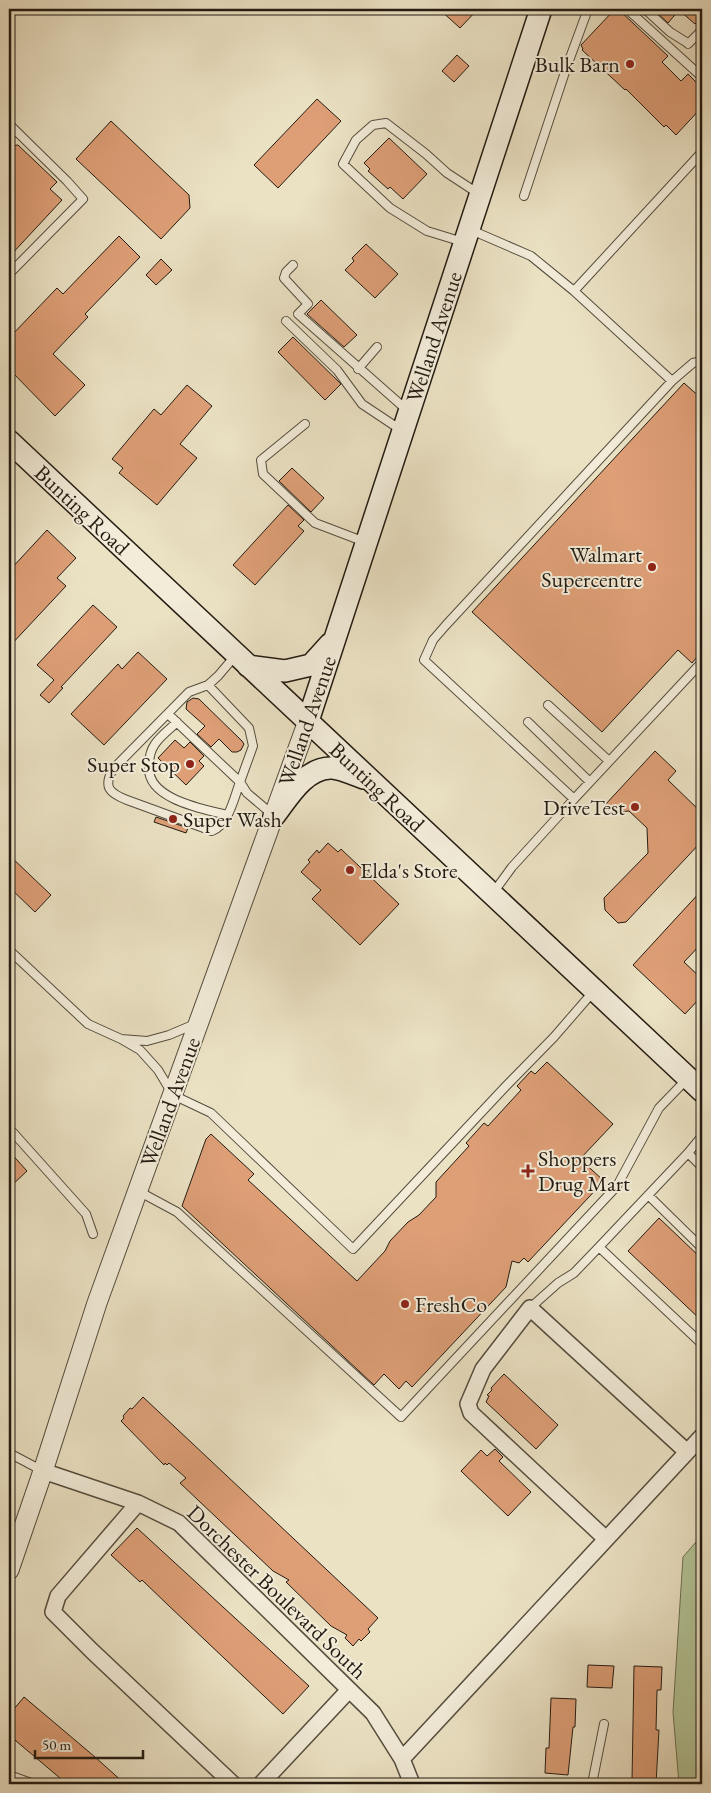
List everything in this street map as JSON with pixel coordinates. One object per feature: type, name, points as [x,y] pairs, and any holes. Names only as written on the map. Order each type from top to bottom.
[{"type":"main road","name":"Welland Avenue","points":[[308,721],[541,9]]},
{"type":"main road","name":"Bunting Road","points":[[9,441],[695,1084]]},
{"type":"main road","points":[[242,660],[285,671],[311,665],[336,639]]},
{"type":"main road","points":[[274,816],[304,779],[320,770],[331,767],[370,780]]},
{"type":"street","name":"Welland Avenue","points":[[9,1570],[97,1303],[308,721]]},
{"type":"street","points":[[606,1539],[470,1413],[468,1404],[483,1369],[530,1308],[687,1452]]},
{"type":"street","points":[[402,1759],[702,1436]]},
{"type":"street","name":"Dorchester Boulevard South","points":[[43,1471],[138,1503],[179,1523],[373,1713],[402,1759],[412,1784]]},
{"type":"street","points":[[138,1503],[58,1596],[53,1612],[233,1784]]},
{"type":"street","points":[[260,1784],[349,1690]]},
{"type":"lane","points":[[524,196],[588,9]]},
{"type":"lane","points":[[627,9],[702,77]]},
{"type":"lane","points":[[645,9],[670,32],[687,43],[702,30]]},
{"type":"lane","points":[[481,195],[447,173],[386,123],[374,125],[356,140],[343,164],[390,208],[427,230],[467,235],[531,256],[574,291],[672,381]]},
{"type":"lane","points":[[9,124],[83,199],[9,274]]},
{"type":"lane","points":[[574,291],[702,152]]},
{"type":"lane","points":[[293,265],[286,272],[284,278],[308,304],[298,314],[358,369],[406,422]]},
{"type":"lane","points":[[286,321],[337,370],[362,404],[406,422]]},
{"type":"lane","points":[[358,369],[377,347]]},
{"type":"lane","points":[[574,798],[424,660],[433,640],[439,632],[672,381],[693,363],[702,361]]},
{"type":"lane","points":[[304,424],[261,460],[263,474],[315,523],[367,542]]},
{"type":"lane","points":[[208,685],[249,728],[253,746],[227,815],[219,828],[212,831],[115,795],[108,786],[108,778],[113,769],[189,692],[208,685],[242,660]]},
{"type":"lane","points":[[492,894],[512,867],[574,798],[702,662]]},
{"type":"lane","points":[[548,705],[609,761]]},
{"type":"lane","points":[[168,714],[274,816]]},
{"type":"lane","points":[[177,722],[155,743],[149,755],[148,772],[160,790],[181,803],[227,815]]},
{"type":"lane","points":[[528,722],[590,782]]},
{"type":"lane","points":[[9,950],[88,1024],[140,1050],[158,1070],[173,1095],[211,1113],[353,1248],[554,1037],[594,990]]},
{"type":"lane","points":[[121,1039],[146,1041],[169,1035],[199,1023]]},
{"type":"lane","points":[[138,1191],[177,1212],[401,1418],[617,1186],[659,1108],[695,1084]]},
{"type":"lane","points":[[9,1128],[86,1214],[93,1234]]},
{"type":"lane","points":[[530,1308],[558,1283],[574,1273],[702,1136]]},
{"type":"lane","points":[[688,1152],[702,1167]]},
{"type":"lane","points":[[648,1195],[702,1248]]},
{"type":"lane","points":[[599,1247],[702,1344]]},
{"type":"lane","points":[[9,1453],[43,1471]]},
{"type":"lane","points":[[592,1784],[604,1724]]},
{"type":"lane","points":[[9,1775],[34,1784]]},
{"type":"green space","points":[[702,1535],[702,1784],[679,1784],[673,1712],[683,1557]]},
{"type":"building","points":[[439,9],[478,9],[460,28]]},
{"type":"building","points":[[615,9],[618,9],[668,56],[662,62],[681,81],[688,74],[702,88],[702,107],[676,135],[666,125],[664,127],[626,89],[582,50],[581,45]]},
{"type":"building","points":[[653,9],[696,9],[702,16],[695,24],[679,10],[668,23]]},
{"type":"building","points":[[457,55],[469,66],[454,82],[442,71]]},
{"type":"building","points":[[317,99],[341,121],[278,188],[254,165]]},
{"type":"building","points":[[111,121],[189,195],[190,208],[161,239],[76,159]]},
{"type":"building","points":[[389,138],[427,174],[403,199],[390,187],[388,189],[368,171],[370,169],[364,163]]},
{"type":"building","points":[[18,145],[57,182],[50,189],[62,200],[9,257],[9,146]]},
{"type":"building","points":[[119,236],[140,257],[85,314],[88,317],[53,354],[85,385],[55,416],[9,369],[9,338],[57,288],[63,294]]},
{"type":"building","points":[[366,244],[398,274],[375,298],[345,270],[354,261],[352,258]]},
{"type":"building","points":[[161,259],[172,270],[156,285],[146,275]]},
{"type":"building","points":[[321,300],[357,335],[344,347],[307,314]]},
{"type":"building","points":[[293,337],[341,384],[325,400],[278,352]]},
{"type":"building","points":[[684,383],[702,399],[702,651],[692,663],[678,650],[602,732],[472,612]]},
{"type":"building","points":[[187,385],[212,406],[180,444],[197,458],[157,505],[119,473],[123,468],[112,459],[154,409],[161,415]]},
{"type":"building","points":[[292,468],[324,498],[311,512],[279,481]]},
{"type":"building","points":[[288,505],[304,520],[298,526],[304,531],[255,585],[233,565]]},
{"type":"building","points":[[47,530],[76,558],[57,578],[66,586],[9,647],[9,571]]},
{"type":"building","points":[[93,605],[117,627],[61,687],[63,688],[49,703],[40,695],[54,680],[37,665]]},
{"type":"building","points":[[138,652],[167,679],[104,745],[71,714],[118,664],[122,669]]},
{"type":"building","points":[[193,698],[199,699],[242,741],[244,744],[241,750],[232,752],[219,739],[211,747],[197,734],[205,726],[186,709],[187,702]]},
{"type":"building","points":[[175,740],[184,748],[190,742],[204,756],[199,761],[204,766],[186,785],[158,758]]},
{"type":"building","points":[[655,751],[676,771],[668,780],[702,813],[702,841],[626,922],[618,923],[605,910],[604,898],[648,853],[647,828],[629,811],[611,813],[604,806]]},
{"type":"building","points":[[156,817],[188,828],[186,833],[154,822]]},
{"type":"building","points":[[328,843],[338,852],[341,849],[399,904],[360,945],[312,899],[321,890],[301,872],[317,850],[319,853]]},
{"type":"building","points":[[9,855],[51,895],[35,912],[9,887]]},
{"type":"building","points":[[702,890],[702,943],[684,962],[702,979],[702,996],[685,1014],[633,965]]},
{"type":"building","points":[[547,1062],[613,1124],[580,1159],[604,1181],[528,1262],[524,1258],[519,1263],[512,1261],[506,1287],[412,1387],[406,1381],[399,1389],[384,1374],[374,1385],[182,1206],[206,1139],[211,1134],[254,1174],[248,1180],[357,1281],[385,1251],[390,1241],[436,1197],[436,1182],[469,1146],[466,1143],[484,1123],[488,1126],[521,1090],[517,1086],[531,1071],[535,1074]]},
{"type":"building","points":[[9,1151],[27,1171],[9,1188]]},
{"type":"building","points":[[659,1218],[702,1259],[702,1321],[628,1251]]},
{"type":"building","points":[[504,1374],[558,1425],[536,1449],[486,1402],[489,1396],[487,1395],[492,1390],[491,1388]]},
{"type":"building","points":[[143,1397],[378,1618],[368,1629],[370,1632],[361,1641],[359,1639],[353,1646],[345,1638],[347,1635],[331,1626],[286,1582],[289,1580],[273,1571],[180,1483],[186,1478],[169,1463],[164,1465],[121,1421],[130,1408],[132,1409]]},
{"type":"building","points":[[495,1449],[503,1457],[499,1461],[531,1492],[508,1516],[461,1471],[481,1450],[487,1456]]},
{"type":"building","points":[[137,1528],[309,1686],[283,1714],[142,1580],[140,1582],[111,1555]]},
{"type":"building","points":[[588,1665],[614,1666],[612,1688],[587,1687]]},
{"type":"building","points":[[634,1666],[662,1667],[661,1690],[657,1690],[656,1730],[659,1730],[656,1784],[633,1784],[632,1781]]},
{"type":"building","points":[[24,1697],[125,1784],[67,1784],[9,1735],[9,1715]]},
{"type":"building","points":[[551,1698],[576,1699],[575,1727],[573,1727],[568,1775],[545,1773],[546,1748],[549,1748]]},
{"type":"place","name":"Bulk Barn","points":[[630,64]]},
{"type":"place","name":"Walmart Supercentre","points":[[652,567]]},
{"type":"place","name":"Super Stop","points":[[190,764]]},
{"type":"place","name":"DriveTest","points":[[635,807]]},
{"type":"place","name":"Super Wash","points":[[173,819]]},
{"type":"place","name":"Elda's Store","points":[[350,870]]},
{"type":"place","name":"Shoppers Drug Mart","points":[[528,1171]]},
{"type":"place","name":"FreshCo","points":[[405,1304]]}]
